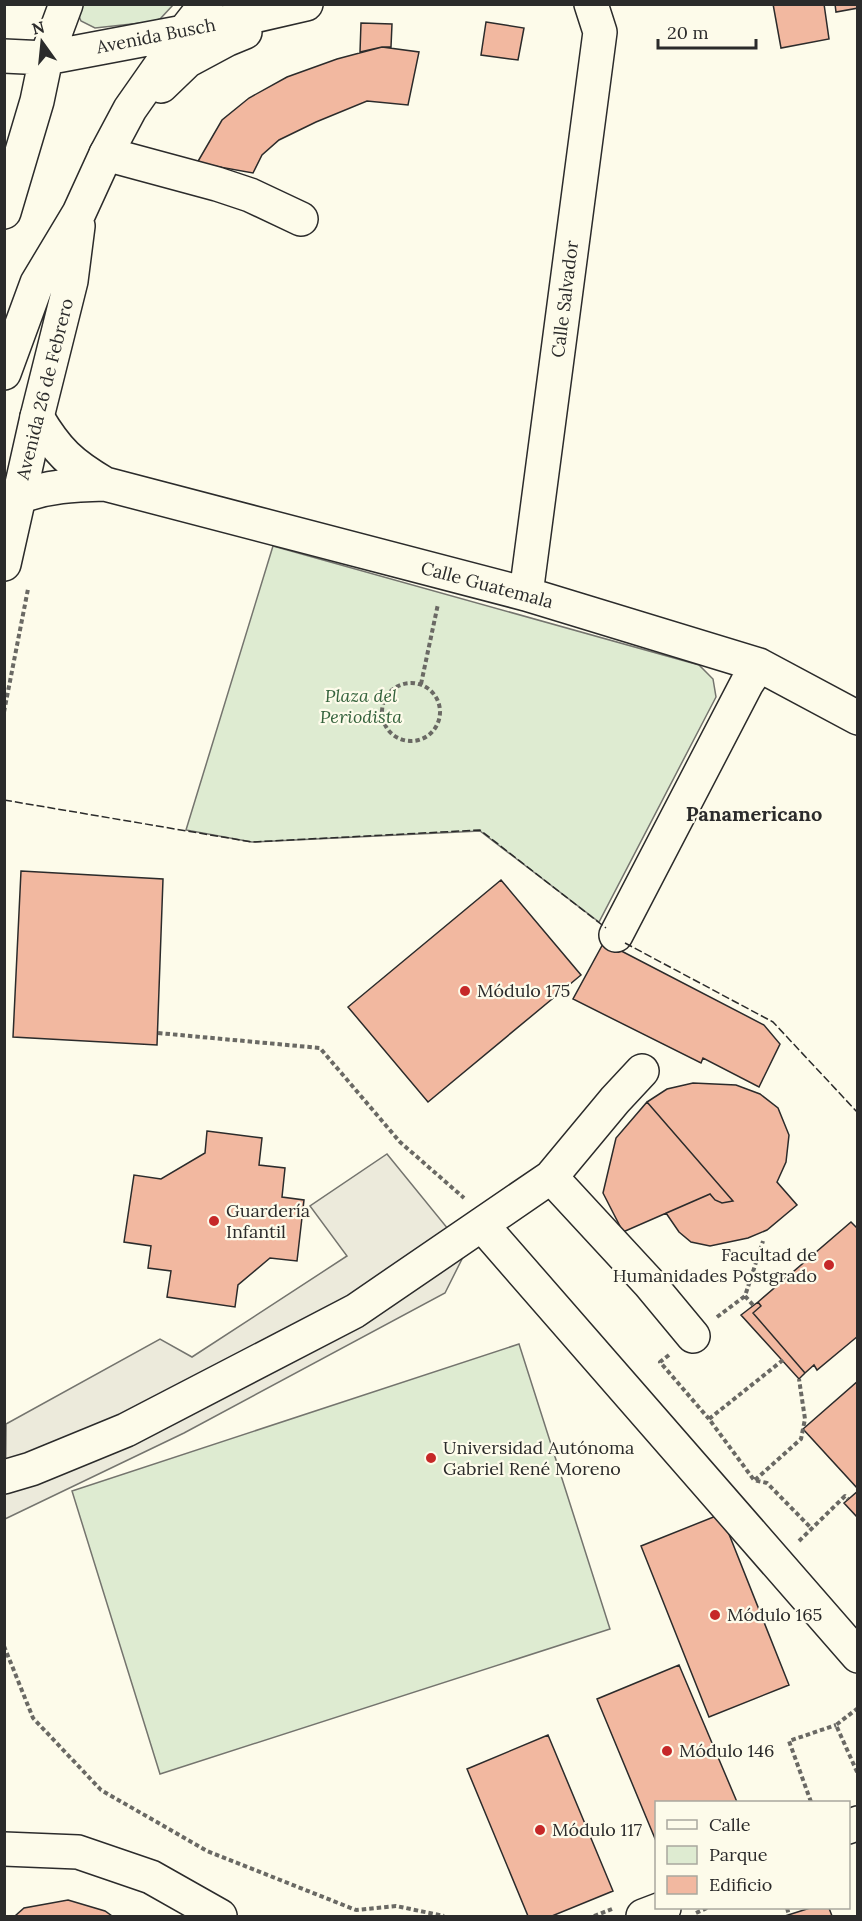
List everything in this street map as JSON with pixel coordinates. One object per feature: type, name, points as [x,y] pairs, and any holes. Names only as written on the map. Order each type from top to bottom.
[{"type":"street","points":[[4,212],[37,100],[46,58],[66,4]]},
{"type":"street","name":"Avenida 26 de Febrero","points":[[4,373],[37,283],[79,213],[130,109],[206,4]]},
{"type":"street","name":"Avenida Busch","points":[[4,56],[46,58],[184,32],[306,4]]},
{"type":"street","points":[[123,123],[187,61],[228,39],[312,4]]},
{"type":"street","name":"Calle Salvador","points":[[526,594],[600,32],[591,4]]},
{"type":"street","points":[[106,154],[217,184],[250,195],[302,219]]},
{"type":"street","name":"Avenida 26 de Febrero","points":[[17,572],[19,497],[71,281],[79,213]]},
{"type":"street","name":"Calle Guatemala","points":[[37,417],[51,441],[66,459],[105,484]]},
{"type":"street","name":"Calle Guatemala","points":[[19,497],[56,486],[105,484],[526,594],[759,665],[858,718]]},
{"type":"street","points":[[616,935],[747,683],[759,665]]},
{"type":"street","points":[[4,1477],[31,1469],[126,1430],[355,1311],[551,1178],[642,1071]]},
{"type":"street","points":[[551,1178],[649,1283],[693,1336]]},
{"type":"street","points":[[485,1223],[858,1656]]},
{"type":"street","points":[[4,1849],[78,1852],[151,1877],[220,1917]]},
{"type":"street","points":[[643,1917],[662,1909]]},
{"type":"path","points":[[4,712],[22,614],[17,572]]},
{"type":"path","points":[[421,684],[438,601]]},
{"type":"path","points":[[409,682],[421,684],[431,690],[438,699],[441,710],[439,722],[433,732],[424,739],[412,742],[401,740],[391,734],[384,725],[381,714],[382,702],[398,685],[409,682]]},
{"type":"path","points":[[158,1033],[320,1048],[400,1142],[485,1223]]},
{"type":"path","points":[[753,1305],[746,1296],[763,1241]]},
{"type":"path","points":[[709,1419],[783,1360]]},
{"type":"path","points":[[660,1362],[709,1419],[754,1480],[767,1483],[812,1529]]},
{"type":"path","points":[[754,1480],[801,1439],[805,1419],[799,1379]]},
{"type":"path","points":[[4,1646],[33,1718],[101,1790],[207,1851],[356,1910],[396,1906],[444,1917]]},
{"type":"path","points":[[810,1801],[789,1741],[836,1725],[858,1708]]},
{"type":"path","points":[[836,1725],[858,1774]]},
{"type":"green space","points":[[82,5],[173,5],[160,19],[150,22],[95,28],[81,21],[78,14]]},
{"type":"green space","name":"Plaza del Periodista","points":[[273,546],[699,665],[713,679],[716,697],[599,922],[480,831],[252,842],[186,830]]},
{"type":"green space","points":[[519,1344],[610,1629],[160,1774],[72,1491]]},
{"type":"shaded area","points":[[387,1154],[466,1251],[445,1293],[184,1433],[5,1519],[6,1424],[160,1339],[192,1357],[347,1256],[310,1206]]},
{"type":"building","points":[[773,4],[824,4],[829,39],[781,48]]},
{"type":"building","points":[[835,4],[858,4],[858,8],[836,12]]},
{"type":"building","points":[[486,22],[524,28],[518,60],[481,55]]},
{"type":"building","points":[[361,23],[392,24],[391,47],[360,52]]},
{"type":"building","points":[[382,47],[419,52],[408,105],[367,101],[316,122],[279,140],[262,155],[253,173],[197,163],[222,120],[249,98],[287,77],[337,59]]},
{"type":"building","points":[[21,871],[163,879],[157,1045],[13,1037]]},
{"type":"building","name":"Módulo 175","points":[[501,880],[581,975],[428,1102],[348,1007]]},
{"type":"building","points":[[604,942],[764,1025],[780,1044],[759,1087],[703,1058],[701,1063],[573,999]]},
{"type":"building","points":[[693,1083],[736,1085],[760,1094],[778,1108],[789,1135],[786,1162],[777,1182],[797,1205],[767,1230],[748,1238],[710,1246],[691,1242],[679,1232],[666,1213],[710,1194],[722,1203],[733,1201],[647,1102],[667,1089]]},
{"type":"building","points":[[647,1102],[733,1201],[722,1203],[710,1194],[623,1232],[603,1193],[616,1138]]},
{"type":"building","name":"Guardería Infantil","points":[[207,1131],[262,1138],[259,1165],[285,1168],[282,1197],[304,1200],[297,1261],[270,1258],[238,1285],[235,1307],[167,1297],[171,1271],[148,1268],[151,1246],[124,1242],[134,1175],[161,1179],[205,1153]]},
{"type":"building","name":"Facultad de Humanidades Postgrado","points":[[851,1222],[858,1229],[858,1336],[817,1370],[814,1365],[805,1373],[753,1313],[761,1306],[758,1302]]},
{"type":"building","points":[[758,1302],[761,1306],[753,1313],[805,1373],[799,1379],[741,1315]]},
{"type":"building","points":[[858,1381],[858,1489],[803,1429]]},
{"type":"building","points":[[858,1491],[858,1518],[844,1503]]},
{"type":"building","name":"Módulo 165","points":[[721,1514],[789,1685],[709,1717],[641,1546]]},
{"type":"building","name":"Módulo 146","points":[[679,1665],[737,1801],[655,1801],[655,1839],[597,1699]]},
{"type":"building","name":"Módulo 117","points":[[548,1735],[613,1891],[552,1916],[528,1916],[467,1769]]},
{"type":"building","points":[[68,1900],[105,1911],[112,1916],[15,1916],[24,1908]]},
{"type":"building","points":[[807,1909],[829,1909],[832,1916],[785,1916]]},
{"type":"fence","points":[[4,800],[252,842],[480,830],[606,928]]},
{"type":"fence","points":[[625,943],[773,1022],[858,1113]]},
{"type":"place","name":"Módulo 175","points":[[465,991]]},
{"type":"place","name":"Guardería Infantil","points":[[214,1221]]},
{"type":"place","name":"Facultad de Humanidades Postgrado","points":[[829,1265]]},
{"type":"place","name":"Universidad Autónoma Gabriel René Moreno","points":[[431,1458]]},
{"type":"place","name":"Módulo 165","points":[[715,1615]]},
{"type":"place","name":"Módulo 146","points":[[667,1751]]},
{"type":"place","name":"Módulo 117","points":[[540,1830]]},
{"type":"district","name":"Panamericano","points":[[754,814]]}]
